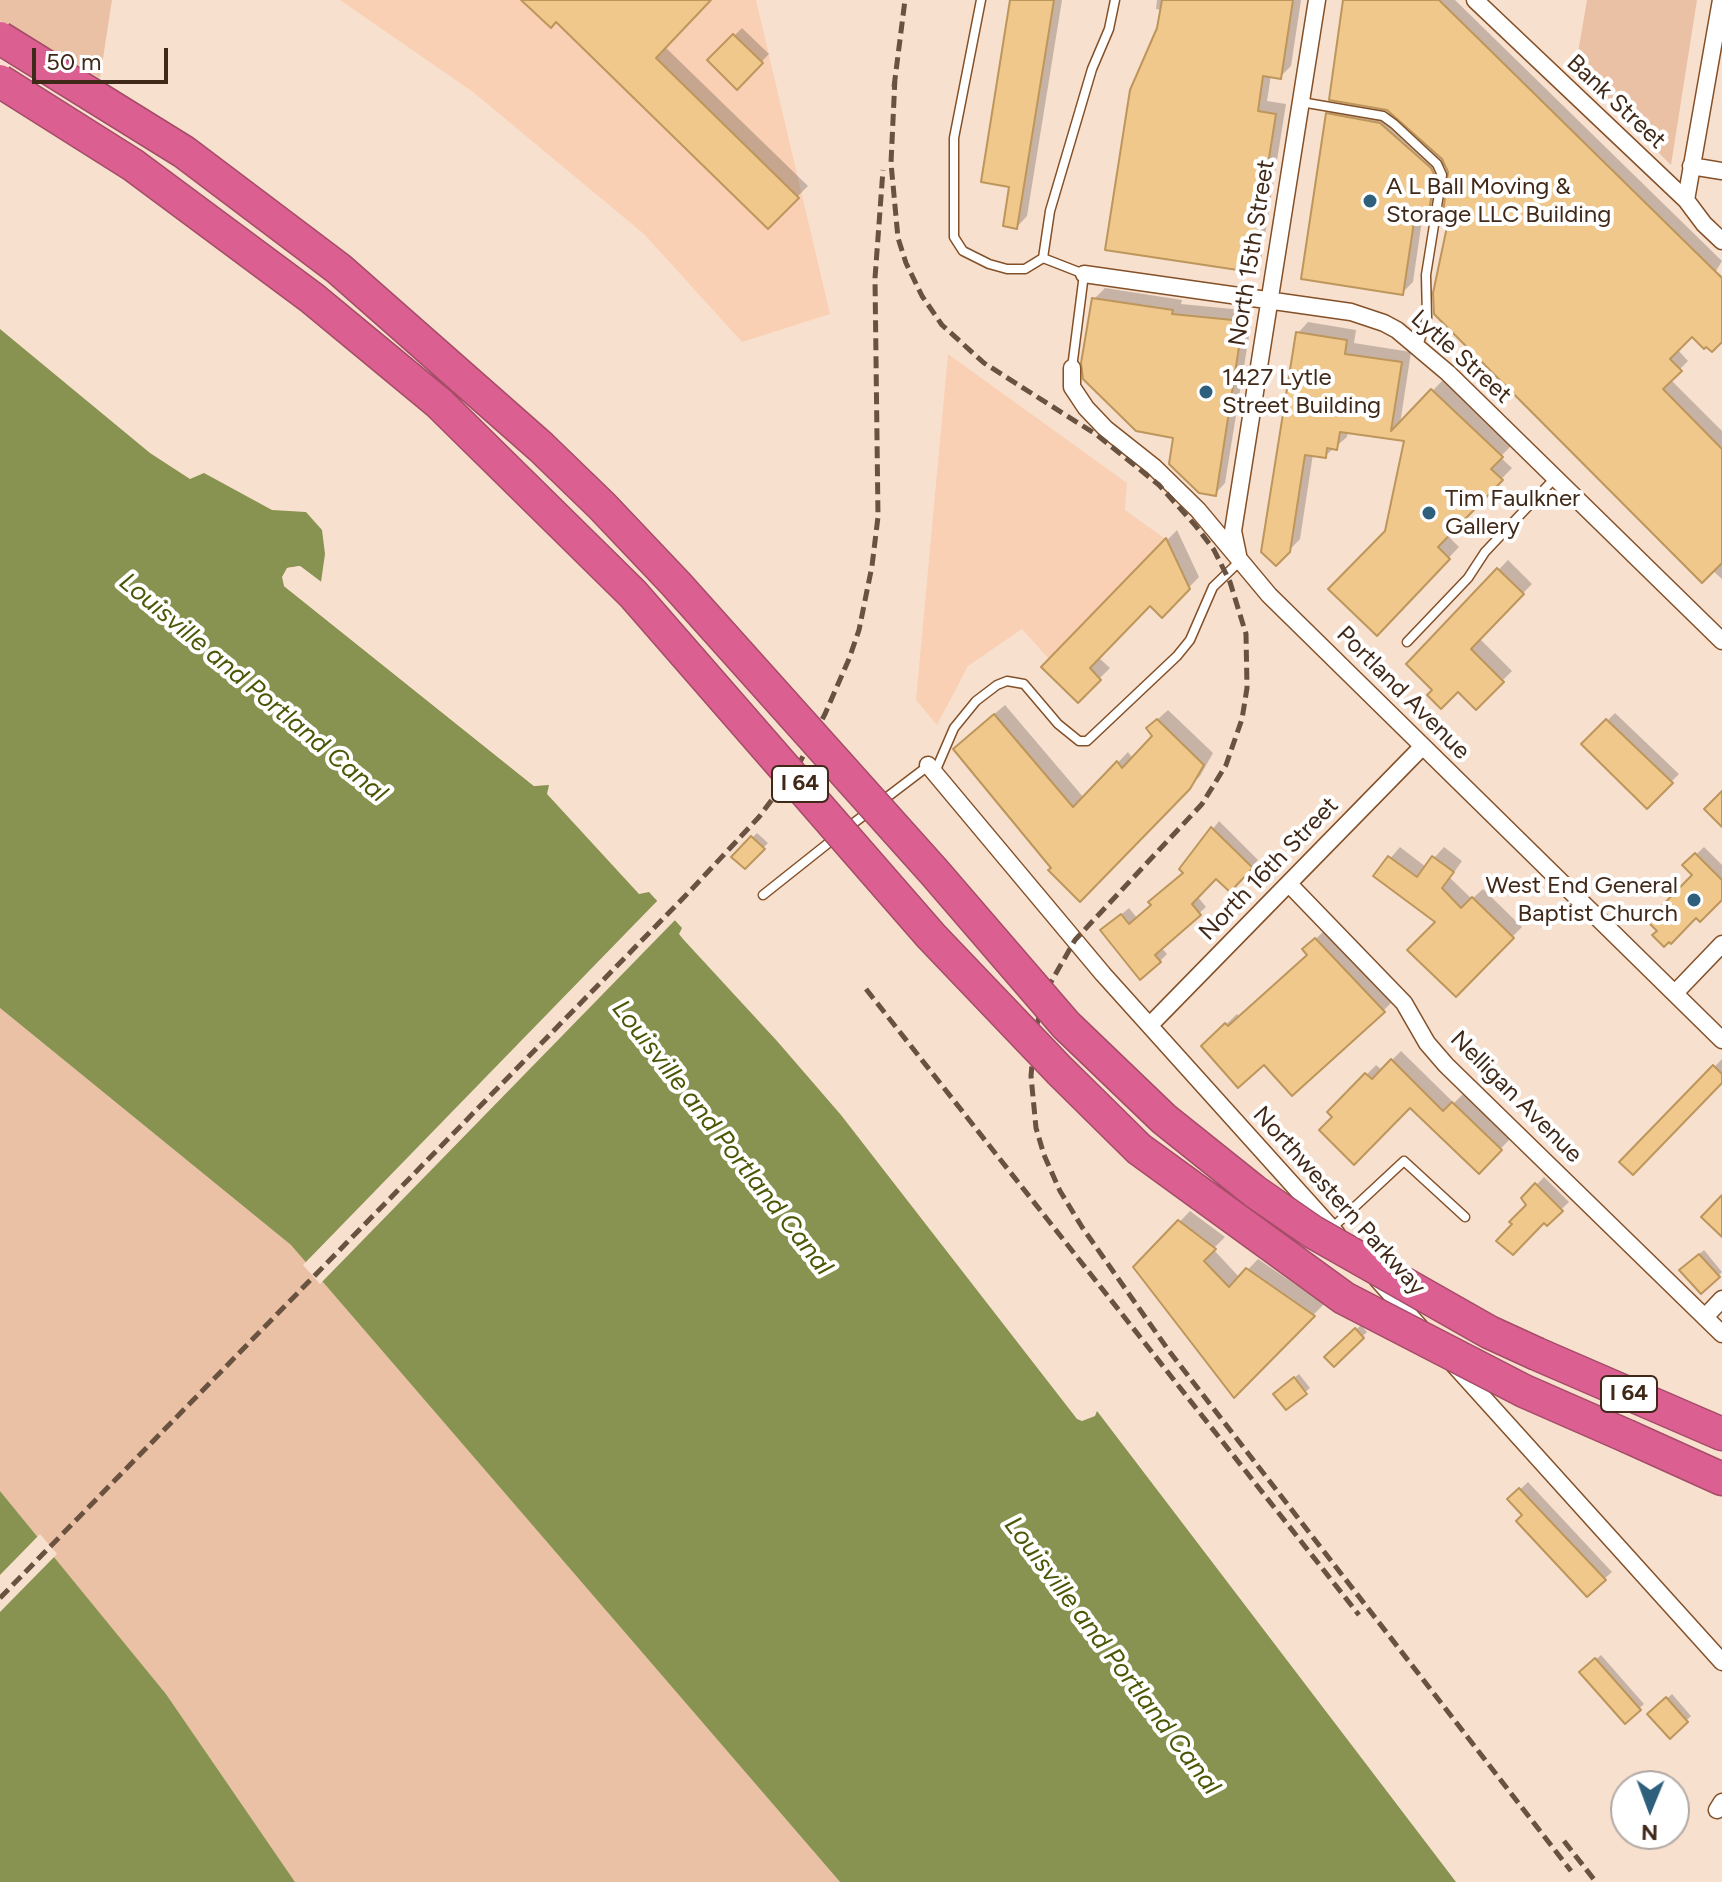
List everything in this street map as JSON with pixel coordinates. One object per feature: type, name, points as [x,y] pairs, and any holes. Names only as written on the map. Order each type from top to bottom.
[{"type":"highway","name":"I 64","points":[[0,38],[184,152],[327,260],[541,447],[676,584],[935,873],[1066,1025],[1164,1119],[1242,1182],[1313,1232],[1489,1332],[1722,1434]]},
{"type":"highway","name":"I 64","points":[[0,81],[133,165],[312,298],[439,403],[633,594],[931,936],[1139,1149],[1344,1298],[1524,1391],[1722,1479]]},
{"type":"street","name":"North 15th Street","points":[[1240,561],[1233,531],[1317,0]]},
{"type":"street","name":"Bank Street","points":[[1475,0],[1686,200],[1722,241]]},
{"type":"street","points":[[1686,200],[1691,166],[1714,82],[1721,0]]},
{"type":"street","points":[[1691,166],[1722,171]]},
{"type":"street","name":"Lytle Street","points":[[1084,274],[1365,315],[1397,330],[1418,346],[1722,641]]},
{"type":"street","name":"Portland Avenue","points":[[1072,368],[1072,387],[1086,408],[1198,510],[1269,595],[1722,1040]]},
{"type":"street","name":"North 16th Street","points":[[1150,1025],[1423,746]]},
{"type":"street","name":"Northwestern Parkway","points":[[932,769],[1103,974],[1722,1662]]},
{"type":"street","name":"Nelligan Avenue","points":[[1289,884],[1404,1003],[1427,1043],[1446,1065],[1722,1334]]},
{"type":"street","points":[[1675,993],[1722,944]]},
{"type":"street","points":[[1705,1317],[1722,1299]]},
{"type":"lane","points":[[981,0],[954,138],[954,237],[963,251],[1007,269],[1025,269],[1043,258]]},
{"type":"lane","points":[[1043,258],[1050,211],[1092,69],[1109,29],[1115,0]]},
{"type":"lane","points":[[1301,102],[1383,116],[1437,164],[1442,175],[1426,275],[1427,318],[1418,346]]},
{"type":"lane","points":[[1043,258],[1084,274],[1072,368]]},
{"type":"lane","points":[[1407,642],[1468,578],[1485,552],[1555,478]]},
{"type":"lane","points":[[763,895],[932,769],[954,728],[976,701],[997,685],[1007,681],[1024,684],[1058,724],[1079,741],[1087,741],[1177,656],[1190,640],[1213,587],[1240,561]]},
{"type":"lane","points":[[1332,1229],[1404,1161],[1465,1217]]},
{"type":"shaded area","points":[[0,0],[112,0],[100,78],[0,21]]},
{"type":"shaded area","points":[[340,0],[756,0],[830,314],[742,342],[644,234],[473,92]]},
{"type":"shaded area","points":[[1587,0],[1697,0],[1671,165],[1575,70]]},
{"type":"shaded area","points":[[948,354],[1127,483],[1125,510],[1167,540],[1049,659],[1022,629],[968,666],[937,725],[916,700]]},
{"type":"shaded area","points":[[0,1008],[291,1245],[840,1882],[295,1882],[166,1694],[0,1491]]},
{"type":"water","name":"Louisville and Portland Canal","points":[[0,329],[150,453],[190,479],[204,473],[272,510],[306,512],[322,530],[325,554],[321,582],[300,566],[287,568],[284,586],[534,786],[549,785],[547,794],[639,894],[649,892],[682,928],[679,934],[683,939],[841,1115],[1077,1419],[1082,1421],[1095,1416],[1097,1411],[1456,1882],[840,1882],[291,1245],[0,1008]]},
{"type":"water","points":[[0,1491],[166,1694],[295,1882],[0,1882]]},
{"type":"pier","points":[[300,566],[324,584],[319,585],[299,570],[289,572],[286,577],[288,583],[535,782],[547,780],[545,784],[534,786],[284,586],[282,577],[287,568]]},
{"type":"pier","points":[[660,898],[678,917],[320,1284],[303,1265]]},
{"type":"pier","points":[[40,1534],[57,1554],[0,1612],[0,1575]]},
{"type":"building","points":[[521,0],[711,0],[656,58],[799,198],[768,229],[556,22],[551,28]]},
{"type":"building","points":[[1010,0],[1054,0],[1017,229],[1003,226],[1009,187],[981,182]]},
{"type":"building","points":[[1162,0],[1293,0],[1281,79],[1263,76],[1258,111],[1276,114],[1251,272],[1105,250],[1130,90],[1157,28]]},
{"type":"building","points":[[1343,0],[1439,0],[1722,278],[1722,342],[1712,352],[1692,337],[1670,359],[1682,371],[1663,389],[1722,449],[1722,563],[1702,583],[1434,314],[1433,293],[1448,222],[1442,222],[1448,172],[1442,159],[1387,110],[1329,100]]},
{"type":"building","points":[[733,34],[763,63],[737,90],[707,60]]},
{"type":"building","name":"A L Ball Moving & Storage LLC Building","points":[[1326,113],[1380,123],[1431,168],[1435,176],[1427,222],[1414,222],[1403,295],[1301,279]]},
{"type":"building","points":[[1092,298],[1173,310],[1172,314],[1243,321],[1216,496],[1199,493],[1169,464],[1173,438],[1136,431],[1083,379],[1081,363]]},
{"type":"building","points":[[1296,332],[1347,340],[1345,354],[1402,362],[1391,431],[1431,389],[1503,457],[1491,469],[1503,480],[1438,547],[1450,559],[1377,636],[1328,589],[1385,531],[1404,441],[1340,432],[1337,450],[1327,448],[1326,458],[1305,455],[1290,552],[1276,566],[1261,552]]},
{"type":"building","points":[[1166,538],[1190,589],[1162,618],[1150,606],[1090,668],[1101,680],[1078,703],[1041,667]]},
{"type":"building","points":[[1497,568],[1524,594],[1471,649],[1504,682],[1476,710],[1458,692],[1441,709],[1427,695],[1432,690],[1406,664]]},
{"type":"building","points":[[994,714],[1073,807],[1117,761],[1122,768],[1152,736],[1146,728],[1157,719],[1204,765],[1190,789],[1080,902],[1048,870],[1051,868],[953,749]]},
{"type":"building","points":[[1606,719],[1673,783],[1647,809],[1581,744]]},
{"type":"building","points":[[1722,791],[1722,827],[1704,809]]},
{"type":"building","points":[[1211,827],[1253,868],[1230,892],[1216,879],[1192,904],[1201,915],[1155,955],[1161,962],[1140,980],[1100,930],[1121,914],[1129,924],[1151,905],[1148,902],[1183,873],[1179,869]]},
{"type":"building","points":[[751,836],[765,849],[745,869],[731,857]]},
{"type":"building","name":"West End General Baptist Church","points":[[1695,853],[1722,880],[1722,900],[1700,922],[1696,918],[1671,944],[1669,942],[1664,947],[1652,935],[1657,931],[1647,921],[1692,875],[1682,865]]},
{"type":"building","points":[[1388,856],[1417,877],[1432,856],[1454,872],[1442,888],[1461,908],[1472,897],[1514,938],[1456,997],[1407,950],[1435,922],[1373,876]]},
{"type":"building","points":[[1315,938],[1385,1012],[1292,1096],[1264,1065],[1238,1088],[1201,1046],[1225,1023],[1228,1026],[1307,955],[1302,949]]},
{"type":"building","points":[[1391,1059],[1443,1111],[1452,1102],[1502,1150],[1479,1174],[1410,1108],[1354,1165],[1319,1130],[1332,1117],[1327,1112],[1365,1073],[1372,1079]]},
{"type":"building","points":[[1713,1065],[1722,1074],[1722,1083],[1633,1175],[1619,1162]]},
{"type":"building","points":[[1535,1183],[1563,1211],[1547,1226],[1544,1223],[1513,1255],[1496,1241],[1526,1205],[1521,1198]]},
{"type":"building","points":[[1722,1195],[1722,1237],[1701,1217]]},
{"type":"building","points":[[1178,1220],[1216,1249],[1204,1261],[1229,1287],[1246,1268],[1315,1316],[1234,1398],[1133,1267]]},
{"type":"building","points":[[1699,1254],[1720,1277],[1701,1294],[1679,1270]]},
{"type":"building","points":[[1355,1328],[1364,1338],[1334,1367],[1324,1357]]},
{"type":"building","points":[[1294,1377],[1307,1394],[1286,1410],[1273,1394]]},
{"type":"building","points":[[1519,1488],[1606,1580],[1587,1597],[1516,1521],[1522,1515],[1507,1499]]},
{"type":"building","points":[[1595,1658],[1641,1710],[1625,1724],[1579,1672]]},
{"type":"building","points":[[1666,1697],[1688,1722],[1670,1739],[1647,1714]]},
{"type":"railway","points":[[894,87],[905,0]]},
{"type":"railway","points":[[895,78],[891,163],[898,238],[922,296],[942,325],[984,363],[1097,435],[1159,485],[1214,550],[1230,582],[1246,634],[1247,688],[1242,719],[1226,765],[1202,804],[1075,940],[1047,989],[1035,1031],[1031,1076],[1036,1128],[1044,1155],[1060,1191],[1082,1227],[1169,1351],[1571,1871]]},
{"type":"railway","points":[[0,1598],[691,890],[759,817],[800,762],[849,659],[859,630],[872,566],[878,517],[875,278],[883,170]]},
{"type":"railway","points":[[866,989],[1359,1615]]},
{"type":"railway","points":[[1564,1841],[1596,1882]]},
{"type":"place","name":"A L Ball Moving & Storage LLC Building","points":[[1370,201]]},
{"type":"place","name":"1427 Lytle Street Building","points":[[1206,392]]},
{"type":"place","name":"Tim Faulkner Gallery","points":[[1429,513]]},
{"type":"place","name":"West End General Baptist Church","points":[[1694,900]]}]
